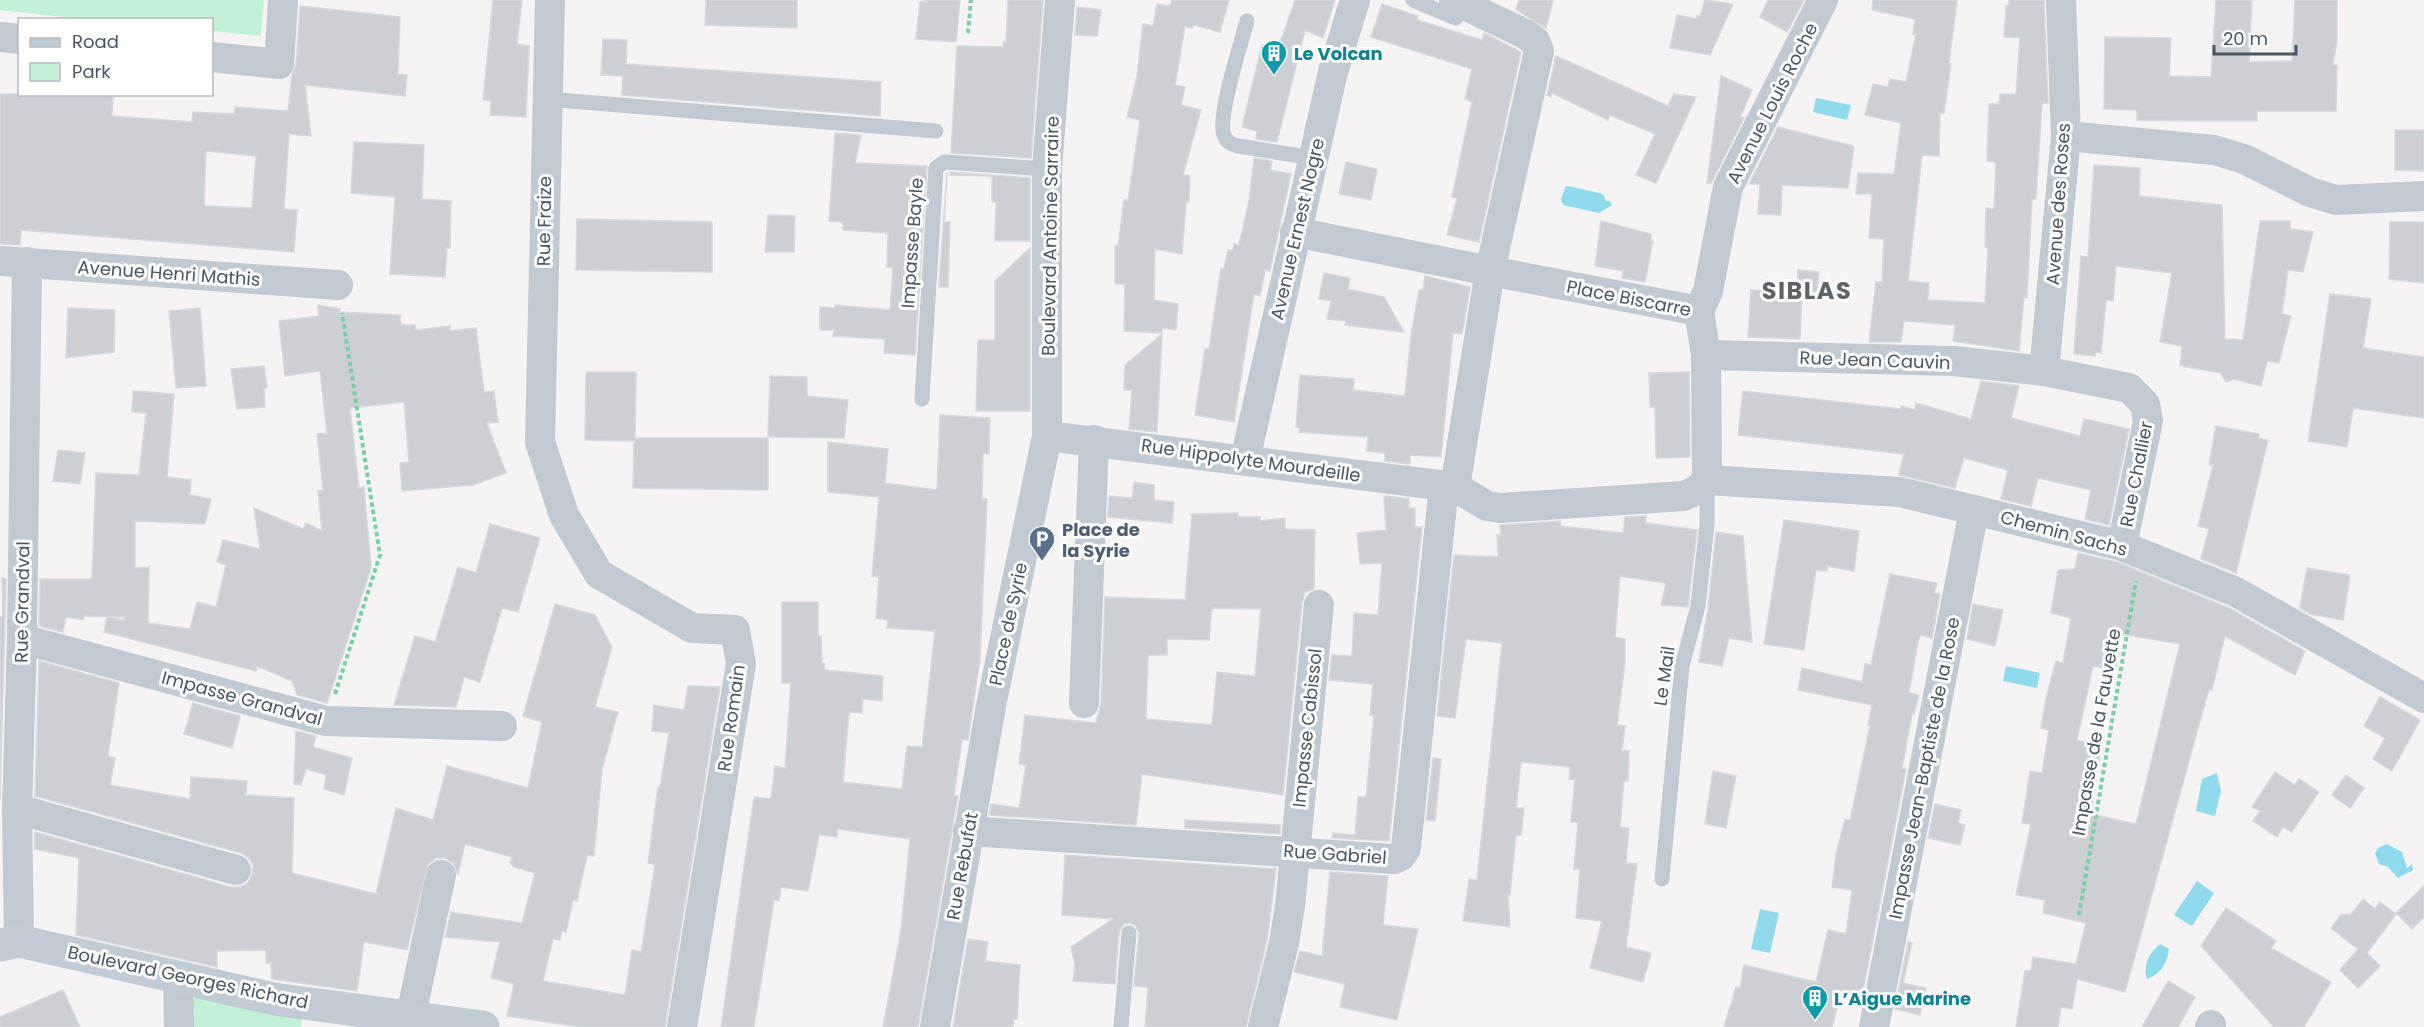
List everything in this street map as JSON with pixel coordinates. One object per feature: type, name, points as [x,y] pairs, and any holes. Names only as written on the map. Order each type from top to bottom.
[{"type":"main road","name":"Boulevard Georges Richard","points":[[9,943],[274,999],[411,1015],[483,1027]]},
{"type":"street","points":[[213,57],[279,64],[283,0]]},
{"type":"street","name":"Rue Fraize","points":[[540,442],[550,0]]},
{"type":"street","name":"Boulevard Antoine Sarraire","points":[[1047,436],[1047,169],[1060,0]]},
{"type":"street","name":"Avenue Ernest Nogre","points":[[1245,460],[1312,158],[1333,72],[1355,0]]},
{"type":"street","name":"Avenue Louis Roche","points":[[1699,311],[1708,291],[1728,187],[1823,0]]},
{"type":"street","name":"Avenue des Roses","points":[[2044,371],[2066,136],[2061,0]]},
{"type":"street","points":[[1455,9],[1525,34],[1538,44],[1539,60],[1490,271],[1450,487],[1487,506],[1500,508],[1684,496],[1697,490],[1707,480]]},
{"type":"street","points":[[0,37],[18,39]]},
{"type":"street","points":[[2066,136],[2214,150],[2244,159],[2310,192],[2336,200],[2424,195]]},
{"type":"street","name":"Place Biscarre","points":[[1295,232],[1699,311],[1706,355],[1707,480]]},
{"type":"street","name":"Avenue Henri Mathis","points":[[14,262],[338,285]]},
{"type":"street","name":"Rue Grandval","points":[[9,943],[17,809],[22,639],[14,262]]},
{"type":"street","name":"Rue Jean Cauvin","points":[[1706,355],[1954,362],[2044,371]]},
{"type":"street","name":"Rue Challier","points":[[2044,371],[2129,388],[2145,404],[2148,422],[2131,550]]},
{"type":"street","name":"Rue Hippolyte Mourdeille","points":[[1047,436],[1094,440],[1450,487]]},
{"type":"street","name":"Place de Syrie","points":[[991,706],[1047,436]]},
{"type":"street","points":[[1084,703],[1094,440]]},
{"type":"street","name":"Rue Romain","points":[[540,442],[564,515],[599,574],[692,628],[735,630],[741,664],[682,1027]]},
{"type":"street","name":"Chemin Sachs","points":[[1707,480],[1885,490],[2131,550],[2236,592],[2424,698]]},
{"type":"street","name":"Rue Gabriel","points":[[968,831],[1394,859],[1401,856],[1406,848],[1450,487]]},
{"type":"street","name":"Impasse Jean-Baptiste de la Rose","points":[[1874,1027],[1974,510]]},
{"type":"street","name":"Impasse Cabissol","points":[[1263,1027],[1284,943],[1319,605]]},
{"type":"street","name":"Impasse Grandval","points":[[22,639],[326,721],[502,726]]},
{"type":"street","name":"Rue Rebufat","points":[[935,1027],[991,706]]},
{"type":"street","points":[[17,809],[236,870]]},
{"type":"street","points":[[411,1015],[441,875]]},
{"type":"street","points":[[177,977],[179,1027]]},
{"type":"lane","points":[[1413,0],[1455,9]]},
{"type":"lane","points":[[1247,21],[1222,120],[1226,139],[1238,146],[1312,158]]},
{"type":"lane","points":[[546,99],[936,131]]},
{"type":"lane","name":"Impasse Bayle","points":[[922,399],[936,168],[944,162],[1047,169]]},
{"type":"lane","name":"Le Mail","points":[[1662,879],[1682,666],[1698,606],[1707,524],[1707,480]]},
{"type":"lane","points":[[1122,1027],[1129,933]]},
{"type":"path","points":[[968,33],[971,0]]},
{"type":"path","points":[[326,721],[380,555],[338,285]]},
{"type":"path","name":"Impasse de la Fauvette","points":[[2079,915],[2131,550]]},
{"type":"green space","points":[[0,0],[264,0],[261,36],[213,31],[213,18],[74,18],[0,10]]},
{"type":"green space","points":[[188,985],[301,1012],[301,1027],[189,1027]]},
{"type":"water","points":[[1816,98],[1851,105],[1847,120],[1813,112]]},
{"type":"water","points":[[1565,187],[1603,194],[1606,201],[1610,201],[1612,205],[1599,213],[1563,205],[1561,200]]},
{"type":"water","points":[[2006,666],[2040,673],[2037,688],[2003,681]]},
{"type":"water","points":[[2217,773],[2221,791],[2215,816],[2196,811],[2202,779]]},
{"type":"water","points":[[2387,844],[2402,852],[2407,868],[2412,864],[2413,870],[2398,878],[2388,867],[2379,864],[2375,853],[2378,848]]},
{"type":"water","points":[[2197,881],[2214,893],[2192,926],[2174,915]]},
{"type":"water","points":[[1760,909],[1779,913],[1770,953],[1751,949]]},
{"type":"water","points":[[2160,944],[2169,949],[2167,960],[2159,972],[2147,979],[2148,960]]},
{"type":"building","points":[[493,0],[522,0],[517,44],[529,46],[526,117],[490,115],[491,101],[483,100]]},
{"type":"building","points":[[706,0],[797,0],[797,28],[705,25]]},
{"type":"building","points":[[960,0],[956,42],[916,39],[920,2]]},
{"type":"building","points":[[1008,0],[1043,0],[1031,158],[951,153],[957,46],[1003,47],[1003,42],[1006,42]]},
{"type":"building","points":[[1172,0],[1229,0],[1220,32],[1193,25],[1192,28],[1185,26],[1175,85],[1185,87],[1181,105],[1201,110],[1183,175],[1190,176],[1182,254],[1155,249],[1154,300],[1178,304],[1176,330],[1162,328],[1162,333],[1124,331],[1125,284],[1115,284],[1115,246],[1118,246],[1124,200],[1128,200],[1140,120],[1127,117],[1137,76],[1143,24],[1153,26],[1157,4],[1170,6]]},
{"type":"building","name":"Le Volcan","points":[[1295,0],[1335,0],[1323,38],[1305,30],[1277,142],[1256,139],[1257,131],[1242,127],[1262,45],[1278,49]]},
{"type":"building","points":[[1519,0],[1553,0],[1546,28],[1516,10]]},
{"type":"building","points":[[1705,0],[1733,4],[1710,55],[1670,48],[1677,15],[1697,19]]},
{"type":"building","points":[[1768,0],[1804,0],[1787,32],[1760,17]]},
{"type":"building","points":[[1873,0],[1957,0],[1944,113],[1940,113],[1939,156],[1922,155],[1908,281],[1929,283],[1928,300],[1985,303],[1988,248],[1985,247],[1986,208],[1994,209],[1996,162],[1987,161],[1989,104],[1999,104],[2000,94],[2016,94],[2020,38],[2004,37],[2006,6],[2009,5],[2009,0],[2044,0],[2048,103],[2042,103],[2036,199],[2032,199],[2027,297],[2024,296],[2019,351],[1953,341],[1955,325],[1904,321],[1901,342],[1869,342],[1876,282],[1882,282],[1884,239],[1869,238],[1872,194],[1856,194],[1858,173],[1894,174],[1901,123],[1865,115],[1873,84],[1888,87],[1890,79],[1906,82],[1916,34],[1913,34],[1915,19],[1872,10]]},
{"type":"building","points":[[2216,0],[2252,0],[2249,62],[2292,61],[2295,0],[2337,0],[2337,40],[2333,65],[2337,65],[2336,111],[2257,111],[2257,121],[2209,121],[2137,120],[2137,110],[2104,109],[2105,37],[2171,38],[2169,76],[2211,77]]},
{"type":"building","points":[[1382,4],[1418,16],[1417,20],[1482,40],[1484,33],[1521,52],[1479,242],[1447,235],[1457,198],[1452,197],[1472,102],[1465,99],[1472,69],[1371,37]]},
{"type":"building","points":[[300,6],[400,17],[398,74],[407,75],[405,96],[305,85],[311,136],[289,134],[284,209],[297,210],[294,252],[21,230],[20,245],[0,244],[0,94],[113,96],[112,116],[192,122],[193,112],[234,114],[235,107],[288,111],[292,75],[296,65]],"holes":[[[206,151],[256,156],[252,208],[204,206]]]},
{"type":"building","points":[[1077,7],[1101,10],[1097,36],[1075,35]]},
{"type":"building","points":[[603,39],[627,40],[626,64],[881,82],[880,116],[622,95],[623,76],[601,75]]},
{"type":"building","points":[[1556,56],[1668,106],[1674,94],[1696,97],[1656,183],[1636,175],[1655,134],[1610,115],[1608,120],[1552,93],[1551,97],[1547,95]]},
{"type":"building","points":[[1721,76],[1752,90],[1740,117],[1744,118],[1711,183],[1707,183]]},
{"type":"building","points":[[1778,127],[1854,146],[1848,188],[1782,185],[1781,215],[1758,214],[1760,184],[1749,184]]},
{"type":"building","points":[[2395,130],[2424,130],[2424,171],[2395,170]]},
{"type":"building","points":[[835,133],[861,135],[855,163],[927,166],[915,355],[884,353],[885,339],[833,336],[834,330],[820,330],[820,307],[835,308],[835,305],[890,310],[893,267],[887,267],[888,233],[843,230],[843,222],[829,221]]},
{"type":"building","points":[[354,142],[424,145],[422,199],[451,201],[450,248],[447,248],[445,277],[390,274],[395,197],[351,193]]},
{"type":"building","points":[[1254,158],[1272,161],[1270,170],[1291,174],[1270,271],[1265,270],[1260,296],[1254,294],[1234,422],[1195,415],[1205,349],[1209,349],[1221,268],[1224,269],[1228,250],[1233,250],[1234,244],[1239,245],[1249,201]]},
{"type":"building","points":[[1346,162],[1377,169],[1371,200],[1339,194]]},
{"type":"building","points":[[2094,165],[2140,168],[2139,196],[2222,205],[2225,339],[2243,340],[2260,221],[2290,221],[2290,229],[2313,232],[2303,272],[2288,270],[2282,314],[2291,316],[2279,363],[2267,361],[2261,386],[2234,379],[2226,382],[2221,373],[2180,366],[2182,346],[2160,342],[2172,273],[2116,266],[2113,301],[2106,300],[2101,353],[2095,352],[2095,356],[2074,354],[2081,256],[2088,257]]},
{"type":"building","points":[[947,172],[944,222],[950,222],[948,287],[939,287]]},
{"type":"building","points":[[950,172],[1030,178],[1030,241],[995,241],[996,202],[992,202],[992,176],[950,175]]},
{"type":"building","points":[[768,215],[795,216],[794,252],[765,252]]},
{"type":"building","points":[[577,219],[712,222],[712,272],[576,270]]},
{"type":"building","points":[[1601,221],[1651,234],[1651,241],[1653,241],[1645,282],[1622,278],[1623,271],[1595,266]]},
{"type":"building","points":[[2390,222],[2424,222],[2424,283],[2389,279]]},
{"type":"building","points":[[1030,248],[1030,411],[976,411],[978,340],[995,340],[995,281]]},
{"type":"building","points":[[1798,270],[1819,272],[1817,292],[1802,292],[1800,339],[1748,337],[1751,290],[1797,292]]},
{"type":"building","points":[[1324,273],[1350,278],[1348,289],[1384,297],[1404,332],[1345,325],[1346,321],[1327,319],[1331,301],[1319,299]]},
{"type":"building","points":[[1425,276],[1470,287],[1462,334],[1453,333],[1441,457],[1410,455],[1410,464],[1385,461],[1385,453],[1367,451],[1368,437],[1299,432],[1300,428],[1296,427],[1300,375],[1354,379],[1353,390],[1405,396],[1411,335],[1419,290],[1423,290]]},
{"type":"building","points":[[2330,294],[2371,299],[2363,348],[2424,357],[2424,418],[2353,408],[2347,447],[2308,441]]},
{"type":"building","points":[[318,305],[340,309],[340,312],[400,315],[401,325],[415,325],[416,330],[450,326],[450,331],[476,328],[484,392],[494,391],[498,422],[487,423],[506,473],[473,485],[402,491],[400,463],[409,462],[404,402],[350,408],[359,488],[364,487],[371,568],[327,703],[297,695],[292,681],[257,666],[256,671],[104,632],[107,617],[124,620],[124,617],[84,616],[83,620],[66,617],[63,632],[39,626],[40,579],[92,579],[96,473],[139,475],[146,413],[132,412],[133,391],[174,394],[167,477],[191,480],[190,495],[211,499],[205,524],[135,521],[135,568],[149,567],[148,623],[190,629],[197,602],[216,607],[226,565],[217,562],[223,540],[260,549],[254,508],[303,529],[306,523],[322,531],[318,491],[323,490],[317,434],[327,433],[320,371],[285,376],[279,321],[319,316]]},
{"type":"building","points":[[68,308],[115,310],[114,352],[66,358]]},
{"type":"building","points":[[200,308],[206,386],[176,388],[169,311]]},
{"type":"building","points":[[1162,334],[1157,432],[1129,429],[1132,390],[1124,390],[1125,365]]},
{"type":"building","points":[[264,366],[267,388],[264,388],[265,407],[237,409],[231,369]]},
{"type":"building","points":[[586,372],[636,372],[635,438],[768,438],[768,490],[633,488],[634,441],[585,440]]},
{"type":"building","points":[[1689,372],[1690,457],[1656,458],[1655,407],[1650,407],[1649,373]]},
{"type":"building","points":[[770,376],[807,377],[807,396],[848,400],[844,438],[768,437]]},
{"type":"building","points":[[1981,381],[2019,386],[2011,418],[2080,436],[2084,419],[2129,429],[2109,525],[2085,519],[2091,490],[2038,478],[2031,506],[2001,499],[2008,470],[1964,458],[1955,488],[1899,475],[1904,454],[1738,435],[1743,391],[1901,409],[1901,406],[1915,410],[1916,403],[1971,419]]},
{"type":"building","points":[[940,415],[990,418],[989,454],[983,453],[982,499],[987,499],[980,659],[968,740],[962,740],[954,795],[958,796],[918,1027],[883,1027],[901,930],[910,839],[838,829],[837,837],[819,835],[808,891],[781,887],[779,901],[774,900],[754,1027],[721,1027],[754,797],[771,799],[775,766],[785,768],[791,683],[782,683],[782,602],[818,602],[818,636],[821,636],[822,663],[824,663],[825,670],[883,676],[882,701],[863,699],[862,713],[849,712],[843,782],[902,789],[907,746],[922,747],[935,631],[887,628],[888,620],[876,618],[879,577],[872,576],[879,497],[828,492],[828,442],[888,449],[885,483],[937,490]]},
{"type":"building","points":[[2216,426],[2259,434],[2258,438],[2268,440],[2236,573],[2201,559],[2209,529],[2198,526],[2213,465],[2209,465]]},
{"type":"building","points":[[58,450],[85,453],[80,484],[53,481]]},
{"type":"building","points":[[1134,482],[1154,485],[1154,500],[1174,502],[1172,523],[1108,517],[1109,496],[1132,498]]},
{"type":"building","points":[[1384,497],[1409,499],[1409,508],[1415,508],[1415,527],[1422,527],[1389,841],[1332,838],[1333,833],[1355,835],[1358,797],[1366,797],[1374,715],[1370,715],[1373,684],[1329,680],[1332,655],[1352,656],[1354,613],[1378,615],[1382,563],[1360,564],[1357,533],[1386,530]]},
{"type":"building","points":[[1238,513],[1238,517],[1260,517],[1260,521],[1285,518],[1285,529],[1315,530],[1314,589],[1305,592],[1302,603],[1283,795],[1142,774],[1136,825],[989,815],[991,804],[1019,808],[1026,765],[1019,764],[1025,715],[1096,723],[1101,704],[1105,597],[1185,600],[1192,514]],"holes":[[[1212,608],[1261,609],[1255,676],[1217,672],[1212,725],[1146,719],[1148,655],[1167,655],[1167,639],[1209,640]]]},
{"type":"building","points":[[1646,516],[1646,523],[1697,530],[1688,607],[1661,605],[1666,583],[1620,576],[1615,637],[1625,639],[1625,662],[1617,725],[1625,726],[1622,750],[1629,751],[1628,781],[1624,781],[1620,827],[1629,828],[1626,863],[1637,864],[1626,947],[1651,953],[1643,982],[1590,968],[1602,921],[1576,918],[1580,869],[1574,869],[1578,822],[1571,822],[1575,780],[1569,779],[1570,767],[1521,762],[1516,808],[1524,808],[1521,835],[1516,835],[1510,895],[1508,894],[1510,927],[1463,921],[1469,879],[1477,880],[1502,643],[1466,639],[1455,718],[1437,716],[1454,555],[1498,557],[1497,535],[1501,535],[1500,525],[1560,521],[1560,526],[1623,533],[1625,517]]},
{"type":"building","points":[[1784,520],[1859,531],[1854,571],[1827,566],[1827,571],[1816,570],[1804,650],[1764,644]]},
{"type":"building","points":[[490,524],[540,538],[518,612],[502,608],[480,682],[464,677],[456,707],[394,705],[415,636],[435,642],[458,567],[476,573]]},
{"type":"building","points":[[1716,532],[1743,536],[1752,642],[1729,638],[1722,666],[1699,662],[1708,609]]},
{"type":"building","points":[[2078,553],[2117,562],[2229,608],[2305,651],[2295,675],[2225,636],[2212,690],[2209,689],[2125,992],[2077,979],[2072,1009],[2061,1007],[2058,1027],[2016,1027],[2025,971],[2031,971],[2033,957],[2076,964],[2086,923],[2043,913],[2045,900],[2016,895],[2031,824],[2022,823],[2030,771],[2042,773],[2049,730],[2041,728],[2046,699],[2056,661],[2063,663],[2071,618],[2051,613],[2058,570],[2075,569]],"holes":[[[2121,634],[2180,644],[2136,824],[2091,814],[2101,746],[2077,740],[2093,666],[2116,670]]]},
{"type":"building","points":[[2307,568],[2350,575],[2343,620],[2310,614],[2300,608]]},
{"type":"building","points":[[1890,574],[1937,583],[1934,593],[1940,594],[1932,638],[1920,635],[1918,642],[1909,693],[1919,695],[1914,714],[1912,714],[1902,768],[1906,769],[1861,1001],[1840,996],[1832,1027],[1724,1027],[1736,987],[1740,988],[1744,965],[1816,982],[1828,930],[1846,934],[1852,890],[1832,887],[1836,854],[1845,819],[1850,820],[1870,726],[1868,725],[1872,705],[1798,690],[1802,668],[1862,682],[1865,664],[1871,665]]},
{"type":"building","points":[[2,578],[6,579],[0,800],[0,617],[3,617]]},
{"type":"building","points":[[555,604],[595,615],[612,647],[595,707],[618,712],[602,769],[594,856],[587,855],[577,901],[573,900],[566,932],[562,931],[560,940],[553,939],[543,981],[625,995],[632,950],[641,952],[655,864],[648,863],[658,787],[660,787],[669,733],[652,731],[654,705],[684,710],[688,686],[720,687],[665,1027],[580,1027],[507,1016],[514,984],[491,978],[500,942],[445,937],[451,912],[522,923],[535,873],[514,867],[510,863],[512,857],[465,844],[458,874],[453,863],[445,858],[436,858],[428,864],[407,950],[364,942],[357,991],[272,979],[271,963],[266,963],[266,950],[217,951],[217,967],[76,935],[79,858],[35,849],[35,832],[231,887],[240,887],[248,883],[253,866],[249,858],[241,853],[35,796],[39,661],[119,683],[108,756],[115,758],[110,785],[190,799],[191,777],[247,781],[246,795],[294,798],[292,873],[376,894],[396,808],[433,820],[447,766],[528,788],[542,722],[523,716]]},
{"type":"building","points":[[1973,604],[2003,610],[1995,646],[1967,639]]},
{"type":"building","points":[[2380,697],[2420,720],[2392,771],[2373,759],[2385,738],[2364,726]]},
{"type":"building","points":[[193,703],[240,716],[232,748],[184,734]]},
{"type":"building","points":[[296,731],[316,736],[313,747],[352,758],[344,795],[324,789],[326,775],[306,769],[301,785],[294,784]]},
{"type":"building","points":[[1433,758],[1441,759],[1435,821],[1426,820]]},
{"type":"building","points":[[1713,771],[1736,776],[1726,828],[1705,824]]},
{"type":"building","points":[[2275,772],[2295,785],[2299,779],[2319,792],[2292,832],[2283,827],[2277,837],[2253,821],[2260,811],[2252,807]]},
{"type":"building","points":[[2346,775],[2364,788],[2350,808],[2332,795]]},
{"type":"building","points":[[1935,804],[1961,810],[1958,823],[1965,825],[1960,845],[1928,838]]},
{"type":"building","points":[[1185,820],[1280,825],[1280,834],[1185,828]]},
{"type":"building","points":[[1065,855],[1276,869],[1267,940],[1246,1027],[1145,1027],[1148,987],[1134,986],[1139,933],[1135,925],[1130,923],[1124,924],[1119,932],[1115,984],[1073,981],[1075,965],[1071,947],[1113,919],[1062,915]]},
{"type":"building","points":[[1330,872],[1388,876],[1383,925],[1418,929],[1397,1020],[1340,1007],[1345,984],[1294,972],[1300,951],[1322,956]]},
{"type":"building","points":[[2424,886],[2424,917],[2412,929],[2396,913]]},
{"type":"building","points":[[2363,899],[2375,909],[2380,902],[2396,914],[2367,953],[2380,966],[2358,988],[2340,970],[2358,949],[2331,928],[2341,915],[2351,914]]},
{"type":"building","points":[[2226,908],[2276,941],[2271,948],[2331,982],[2304,1027],[2274,1027],[2201,946]]},
{"type":"building","points":[[968,939],[988,942],[985,961],[1020,965],[1017,1019],[1014,1019],[1013,1027],[953,1027]]},
{"type":"building","points":[[1908,942],[1912,943],[1903,983],[1926,988],[1920,1015],[1895,1009]]},
{"type":"building","points":[[2168,981],[2195,997],[2178,1027],[2142,1027]]},
{"type":"building","points":[[63,990],[80,1027],[0,1027],[0,1017]]},
{"type":"place","name":"Le Volcan","points":[[1274,76]]},
{"type":"place","name":"Place de la Syrie","points":[[1042,562]]},
{"type":"place","name":"L’Aigue Marine","points":[[1815,1021]]},
{"type":"district","name":"SIBLAS","points":[[1807,290]]}]
